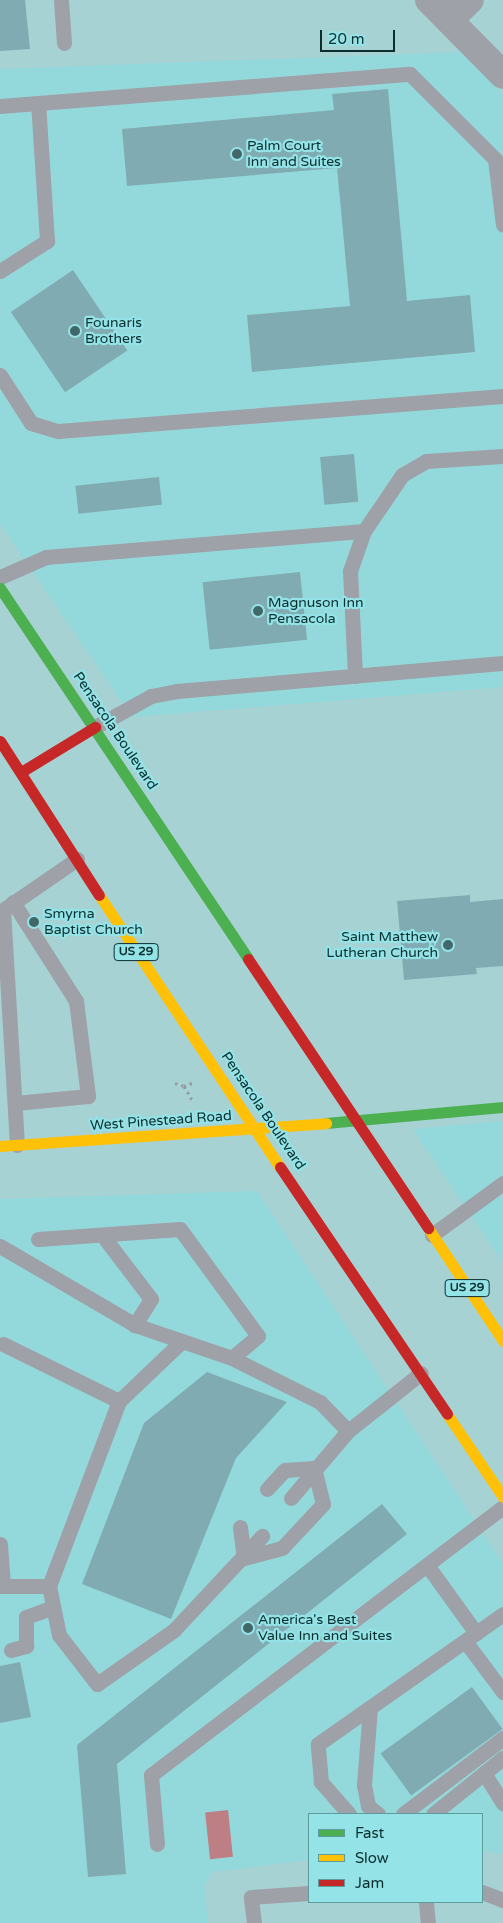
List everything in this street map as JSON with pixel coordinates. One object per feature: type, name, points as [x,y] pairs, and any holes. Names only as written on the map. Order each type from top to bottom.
[{"type":"main road","name":"Pensacola Boulevard","points":[[0,588],[95,727],[354,1120],[503,1341]]},
{"type":"main road","points":[[21,772],[95,727]]},
{"type":"main road","name":"Pensacola Boulevard","points":[[0,741],[503,1497]]},
{"type":"main road","name":"West Pinestead Road","points":[[0,1146],[257,1129],[503,1107]]},
{"type":"street","points":[[429,0],[503,75]]},
{"type":"street","points":[[449,20],[470,0]]},
{"type":"lane","points":[[61,0],[64,43]]},
{"type":"lane","points":[[0,106],[410,74],[495,159],[503,225]]},
{"type":"lane","points":[[0,271],[46,241],[38,103]]},
{"type":"lane","points":[[0,375],[31,423],[58,431],[503,396]]},
{"type":"lane","points":[[355,676],[350,571],[364,531],[402,475],[426,461],[503,456]]},
{"type":"lane","points":[[0,577],[46,557],[364,531]]},
{"type":"lane","points":[[95,727],[151,696],[177,691],[503,664]]},
{"type":"lane","points":[[17,1145],[3,910],[77,859]]},
{"type":"lane","points":[[14,902],[76,1001],[88,1096],[15,1103]]},
{"type":"lane","points":[[432,1235],[503,1183]]},
{"type":"lane","points":[[38,1239],[103,1236],[180,1229],[258,1336],[232,1358]]},
{"type":"lane","points":[[103,1236],[151,1299],[135,1325]]},
{"type":"lane","points":[[0,1246],[135,1325],[232,1358],[320,1402],[348,1431]]},
{"type":"lane","points":[[181,1342],[119,1401],[50,1586],[59,1635],[97,1684],[174,1630],[244,1558],[262,1536]]},
{"type":"lane","points":[[3,1344],[119,1401]]},
{"type":"lane","points":[[291,1498],[314,1468],[348,1431],[421,1373]]},
{"type":"lane","points":[[267,1489],[285,1470],[314,1468]]},
{"type":"lane","points":[[244,1558],[282,1548],[323,1504],[314,1468]]},
{"type":"lane","points":[[156,1844],[151,1775],[503,1507]]},
{"type":"lane","points":[[240,1527],[244,1558]]},
{"type":"lane","points":[[0,1544],[2,1586],[50,1586]]},
{"type":"lane","points":[[427,1565],[503,1692]]},
{"type":"lane","points":[[11,1650],[26,1646],[26,1617],[54,1607]]},
{"type":"lane","points":[[348,1813],[321,1782],[318,1744],[503,1614]]},
{"type":"lane","points":[[370,1708],[364,1785],[368,1806],[377,1813]]},
{"type":"lane","points":[[404,1813],[503,1738]]},
{"type":"lane","points":[[434,1813],[503,1758]]},
{"type":"lane","points":[[484,1773],[503,1803]]},
{"type":"lane","points":[[483,1892],[503,1900]]},
{"type":"lane","points":[[254,1923],[251,1898],[308,1893]]},
{"type":"lane","points":[[426,1903],[428,1923]]},
{"type":"path","points":[[174,1083],[184,1086],[194,1082]]},
{"type":"path","points":[[184,1086],[192,1100]]},
{"type":"shaded area","points":[[461,52],[503,94],[503,687],[132,717],[0,524],[0,69]]},
{"type":"shaded area","points":[[503,1121],[503,1263],[413,1129]]},
{"type":"shaded area","points":[[257,1191],[503,1564],[503,1854],[483,1851],[483,1813],[308,1813],[308,1860],[213,1872],[204,1885],[208,1923],[0,1923],[0,1199]]},
{"type":"shaded area","points":[[228,1810],[233,1857],[210,1859],[205,1812]]},
{"type":"building","points":[[0,0],[25,0],[30,49],[0,51]]},
{"type":"building","points":[[388,89],[407,301],[470,295],[475,352],[252,372],[247,315],[350,306],[337,168],[127,186],[122,129],[334,110],[332,94]]},
{"type":"building","points":[[73,270],[127,350],[65,392],[11,312]]},
{"type":"building","points":[[354,454],[358,502],[324,505],[320,457]]},
{"type":"building","points":[[159,477],[162,505],[78,514],[75,486]]},
{"type":"building","points":[[300,572],[307,640],[210,650],[203,582]]},
{"type":"building","points":[[470,895],[470,902],[503,899],[503,966],[476,968],[477,974],[404,980],[397,901]]},
{"type":"building","points":[[207,1372],[287,1402],[236,1458],[171,1619],[82,1584],[144,1423]]},
{"type":"building","points":[[382,1504],[407,1534],[117,1764],[126,1874],[88,1877],[77,1745]]},
{"type":"building","points":[[20,1662],[31,1717],[0,1723],[0,1666]]},
{"type":"building","points":[[472,1687],[503,1729],[411,1795],[381,1753]]},
{"type":"traffic: fast","points":[[0,588],[248,959]]},
{"type":"traffic: fast","points":[[326,1123],[503,1107]]},
{"type":"traffic: slow","points":[[99,895],[280,1167]]},
{"type":"traffic: slow","points":[[0,1146],[326,1123]]},
{"type":"traffic: slow","points":[[428,1228],[503,1341]]},
{"type":"traffic: slow","points":[[447,1414],[503,1497]]},
{"type":"traffic: jam","points":[[21,772],[95,727]]},
{"type":"traffic: jam","points":[[0,741],[99,895]]},
{"type":"traffic: jam","points":[[248,959],[428,1228]]},
{"type":"traffic: jam","points":[[280,1167],[447,1414]]},
{"type":"place","name":"Palm Court Inn and Suites","points":[[237,154]]},
{"type":"place","name":"Founaris Brothers","points":[[75,331]]},
{"type":"place","name":"Magnuson Inn Pensacola","points":[[258,611]]},
{"type":"place","name":"Smyrna Baptist Church","points":[[34,922]]},
{"type":"place","name":"Saint Matthew Lutheran Church","points":[[448,945]]},
{"type":"place","name":"America's Best Value Inn and Suites","points":[[248,1628]]}]
